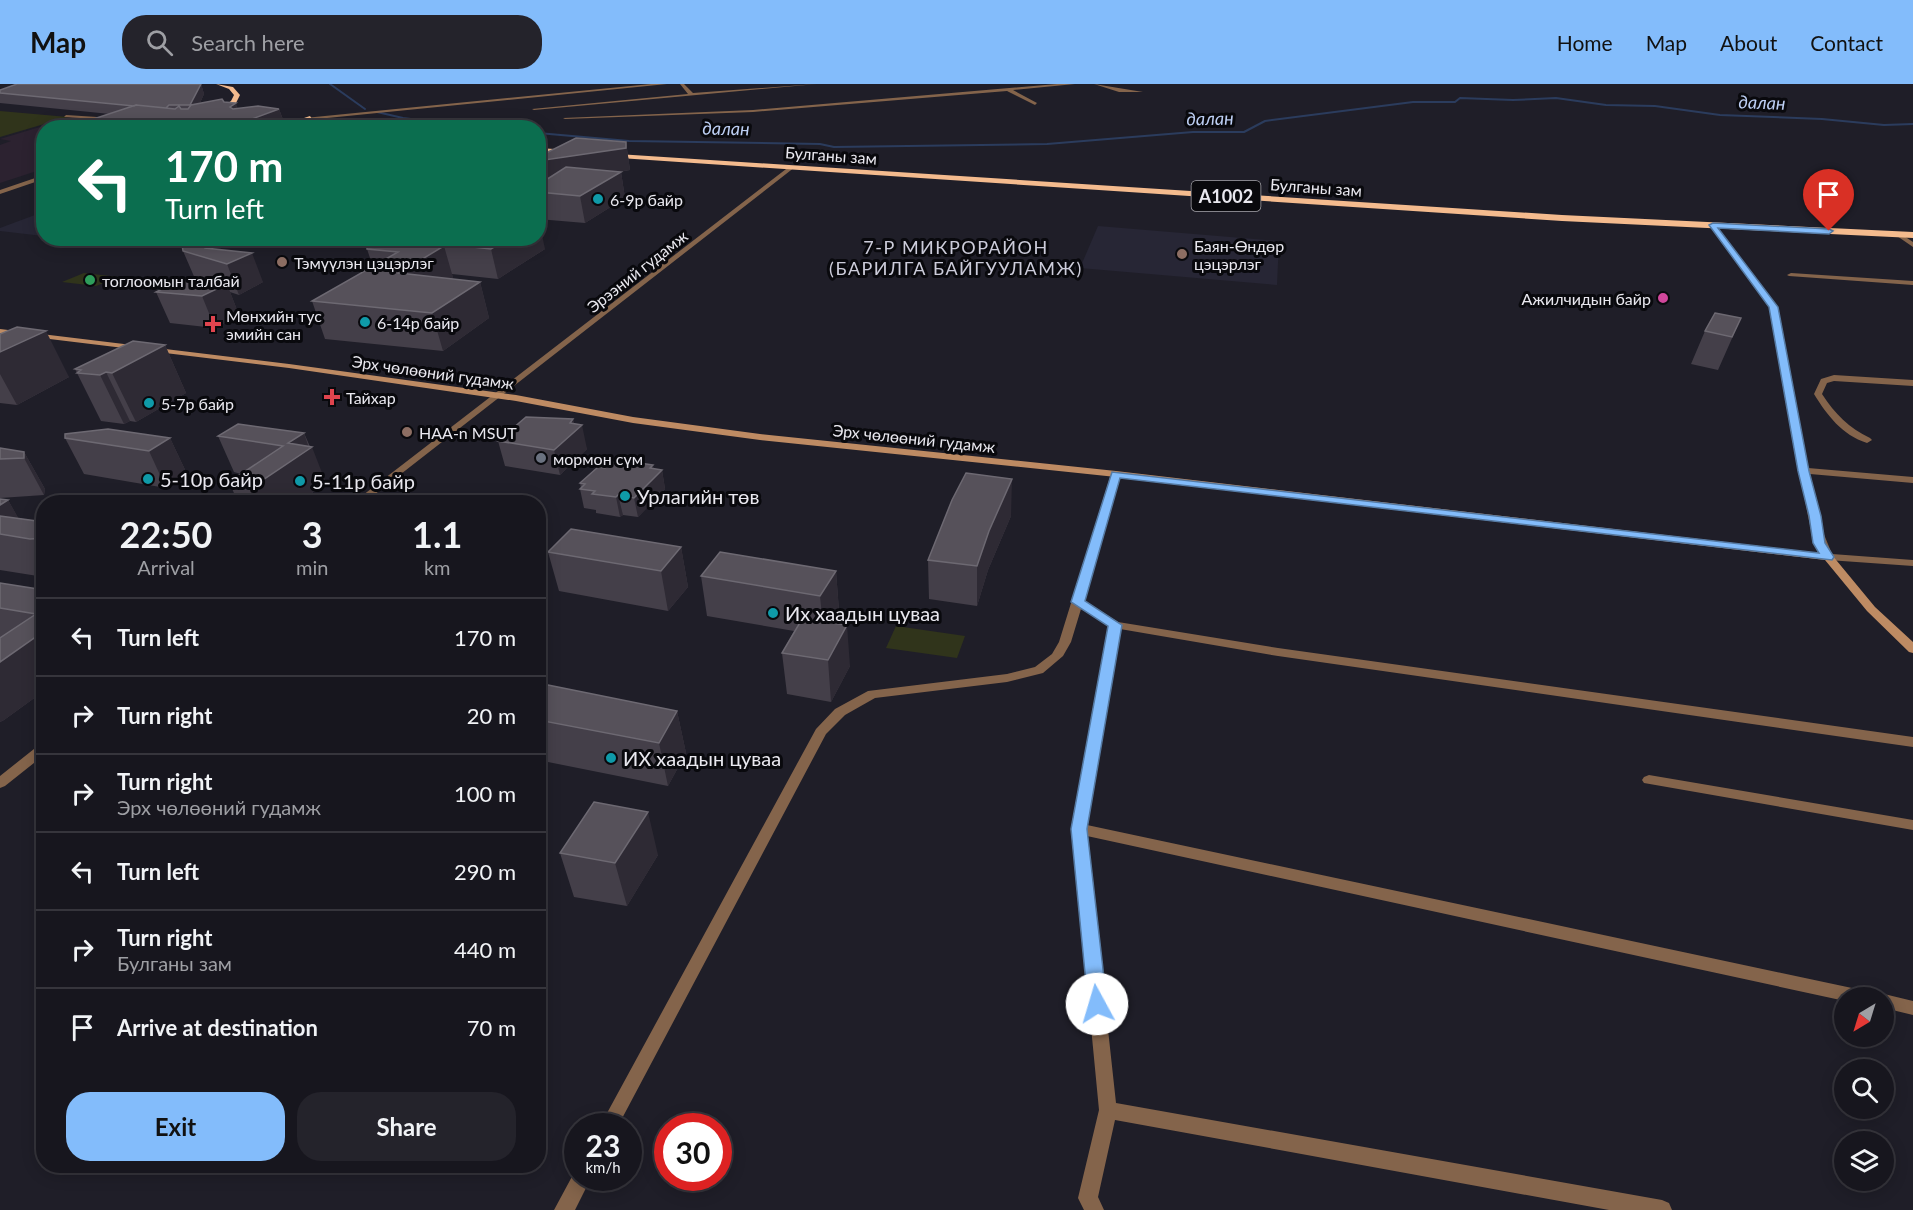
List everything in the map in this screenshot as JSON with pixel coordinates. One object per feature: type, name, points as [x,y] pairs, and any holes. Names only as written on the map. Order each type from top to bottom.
[{"type":"highway","points":[[219,84],[231,88],[237,95],[234,102],[209,117],[236,114]]},
{"type":"highway","points":[[234,102],[242,106]]},
{"type":"highway","points":[[262,116],[264,120]]},
{"type":"highway","points":[[302,120],[310,118]]},
{"type":"highway","points":[[546,150],[586,153]]},
{"type":"highway","name":"Булганы зам","points":[[597,154],[1562,218],[1913,235]]},
{"type":"main road","name":"Эрх чөлөөний гудамж","points":[[0,331],[288,366],[499,396],[633,420],[760,437],[1116,474],[1828,557]]},
{"type":"main road","points":[[1828,557],[1870,609],[1911,646]]},
{"type":"street","points":[[262,116],[310,118],[665,84]]},
{"type":"street","points":[[682,84],[692,95]]},
{"type":"street","points":[[534,109],[815,84]]},
{"type":"street","points":[[1000,84],[1035,104]]},
{"type":"street","points":[[566,118],[753,111],[1073,84]]},
{"type":"street","points":[[1096,84],[1108,89],[1141,92]]},
{"type":"street","points":[[66,116],[119,120]]},
{"type":"street","points":[[284,120],[300,118]]},
{"type":"street","name":"Эрээний гудамж","points":[[367,495],[499,396],[792,167]]},
{"type":"street","points":[[0,187],[36,175]]},
{"type":"street","points":[[0,192],[36,180]]},
{"type":"street","points":[[1713,225],[1773,307],[1803,471],[1815,516],[1819,543],[1828,557],[1913,563]]},
{"type":"street","points":[[1899,235],[1913,245]]},
{"type":"street","points":[[1791,275],[1913,283]]},
{"type":"street","points":[[34,346],[54,337]]},
{"type":"street","points":[[1867,440],[1850,434],[1824,404],[1818,394],[1824,381],[1834,378],[1913,383]]},
{"type":"street","points":[[1803,471],[1913,480]]},
{"type":"street","points":[[616,1113],[821,732],[840,712],[872,694],[1007,678],[1039,670],[1057,656],[1065,642],[1078,602],[1116,474]]},
{"type":"street","points":[[1078,602],[1115,625],[1278,652],[1913,742]]},
{"type":"street","points":[[1094,1210],[1088,1198],[1108,1110],[1079,829],[1115,625]]},
{"type":"street","points":[[0,783],[36,754]]},
{"type":"street","points":[[1649,780],[1913,825]]},
{"type":"street","points":[[1079,829],[1834,991]]},
{"type":"street","points":[[1894,1003],[1913,1008]]},
{"type":"street","points":[[1108,1110],[1662,1210]]},
{"type":"street","points":[[564,1210],[575,1191]]},
{"type":"shaded area","points":[[73,117],[112,120],[63,120]]},
{"type":"shaded area","points":[[36,128],[36,171],[0,183],[0,145],[11,141],[0,139]]},
{"type":"shaded area","points":[[36,215],[36,235],[0,231],[0,228]]},
{"type":"shaded area","name":"Баян-Өндөр цэцэрлэг","points":[[1098,226],[1279,241],[1277,285],[1080,268]]},
{"type":"green space","points":[[0,111],[68,117],[58,120],[36,120],[36,126],[0,137]]},
{"type":"green space","name":"тоглоомын талбай","points":[[84,273],[118,277],[96,286],[62,282]]},
{"type":"green space","points":[[896,626],[965,636],[957,658],[886,648]]},
{"type":"building","points":[[17,84],[201,84],[190,105],[169,105],[166,108],[0,93],[0,90]]},
{"type":"building","points":[[222,99],[224,102],[236,103],[230,107],[233,109],[258,106],[279,109],[252,119],[263,120],[90,120],[136,105],[175,109],[179,106],[181,109],[188,109],[191,105]]},
{"type":"building","points":[[576,138],[626,142],[626,148],[546,160],[546,153]]},
{"type":"building","points":[[566,167],[621,172],[580,196],[546,193],[546,180]]},
{"type":"building","points":[[182,246],[205,246],[205,248],[252,253],[227,264],[183,251]]},
{"type":"building","points":[[367,246],[444,246],[399,273],[480,282],[432,313],[312,301],[398,252],[367,249]]},
{"type":"building","points":[[463,246],[496,246],[491,249]]},
{"type":"building","points":[[182,279],[227,284],[202,296],[156,292]]},
{"type":"building","points":[[1715,313],[1741,318],[1732,337],[1705,331]]},
{"type":"building","points":[[17,327],[46,331],[0,352],[0,334]]},
{"type":"building","points":[[133,341],[165,345],[112,373],[106,372],[100,375],[77,373],[81,370],[75,369]]},
{"type":"building","points":[[526,417],[573,419],[570,423],[582,425],[554,450],[498,441]]},
{"type":"building","points":[[238,424],[304,433],[288,443],[312,447],[254,486],[229,482],[283,446],[218,436]]},
{"type":"building","points":[[108,429],[170,438],[149,451],[65,438],[65,434]]},
{"type":"building","points":[[0,448],[24,452],[24,458],[0,459]]},
{"type":"building","points":[[626,461],[653,465],[650,468],[662,470],[634,498],[592,494],[595,491],[580,489],[585,484],[580,483],[598,467],[605,468],[612,462],[624,463]]},
{"type":"building","points":[[966,473],[1012,479],[989,531],[977,566],[928,560],[952,500]]},
{"type":"building","points":[[0,499],[8,500],[0,505]]},
{"type":"building","points":[[0,516],[36,521],[36,539],[0,534]]},
{"type":"building","points":[[571,529],[681,547],[661,571],[548,552]]},
{"type":"building","points":[[720,552],[836,571],[820,596],[701,576]]},
{"type":"building","points":[[0,583],[36,589],[36,614],[0,608]]},
{"type":"building","points":[[36,614],[36,637],[0,662],[0,638]]},
{"type":"building","points":[[802,619],[847,625],[828,660],[782,653]]},
{"type":"building","points":[[548,685],[677,711],[659,743],[546,722],[546,687]]},
{"type":"building","points":[[594,802],[648,812],[615,863],[560,853]]},
{"type":"waterway","points":[[330,84],[365,109]]},
{"type":"waterway","name":"далан","points":[[546,134],[629,141],[820,144],[834,147],[1047,144],[1193,132],[1244,132],[1265,121],[1413,102],[1455,102],[1460,98],[1513,100],[1556,98],[1606,105],[1655,106],[1720,115],[1822,119],[1884,125],[1913,124]]},
{"type":"waterway","name":"далан","points":[[377,112],[419,120]]},
{"type":"place","name":"6-9р байр","points":[[598,199]]},
{"type":"place","name":"Баян-Өндөр цэцэрлэг","points":[[1182,254]]},
{"type":"place","name":"Тэмүүлэн цэцэрлэг","points":[[282,262]]},
{"type":"place","name":"тоглоомын талбай","points":[[90,280]]},
{"type":"place","name":"Ажилчидын байр","points":[[1663,298]]},
{"type":"place","name":"6-14р байр","points":[[365,322]]},
{"type":"place","name":"Мөнхийн тус эмийн сан","points":[[213,324]]},
{"type":"place","name":"Тайхар","points":[[332,397]]},
{"type":"place","name":"5-7р байр","points":[[149,403]]},
{"type":"place","name":"HAA-n MSUT","points":[[407,432]]},
{"type":"place","name":"мормон сүм","points":[[541,458]]},
{"type":"place","name":"5-10р байр","points":[[148,479]]},
{"type":"place","name":"5-11р байр","points":[[300,481]]},
{"type":"place","name":"Урлагийн төв","points":[[625,496]]},
{"type":"place","name":"Их хаадын цуваа","points":[[773,613]]},
{"type":"place","name":"ИХ хаадын цуваа","points":[[611,758]]},
{"type":"district","name":"7-Р МИКРОРАЙОН (БАРИЛГА БАЙГУУЛАМЖ)","points":[[956,258]]},
{"type":"route","points":[[1097,1004],[1079,829],[1115,625],[1078,602],[1116,474],[1828,557],[1819,543],[1815,516],[1803,471],[1773,307],[1713,225],[1829,231]]}]
